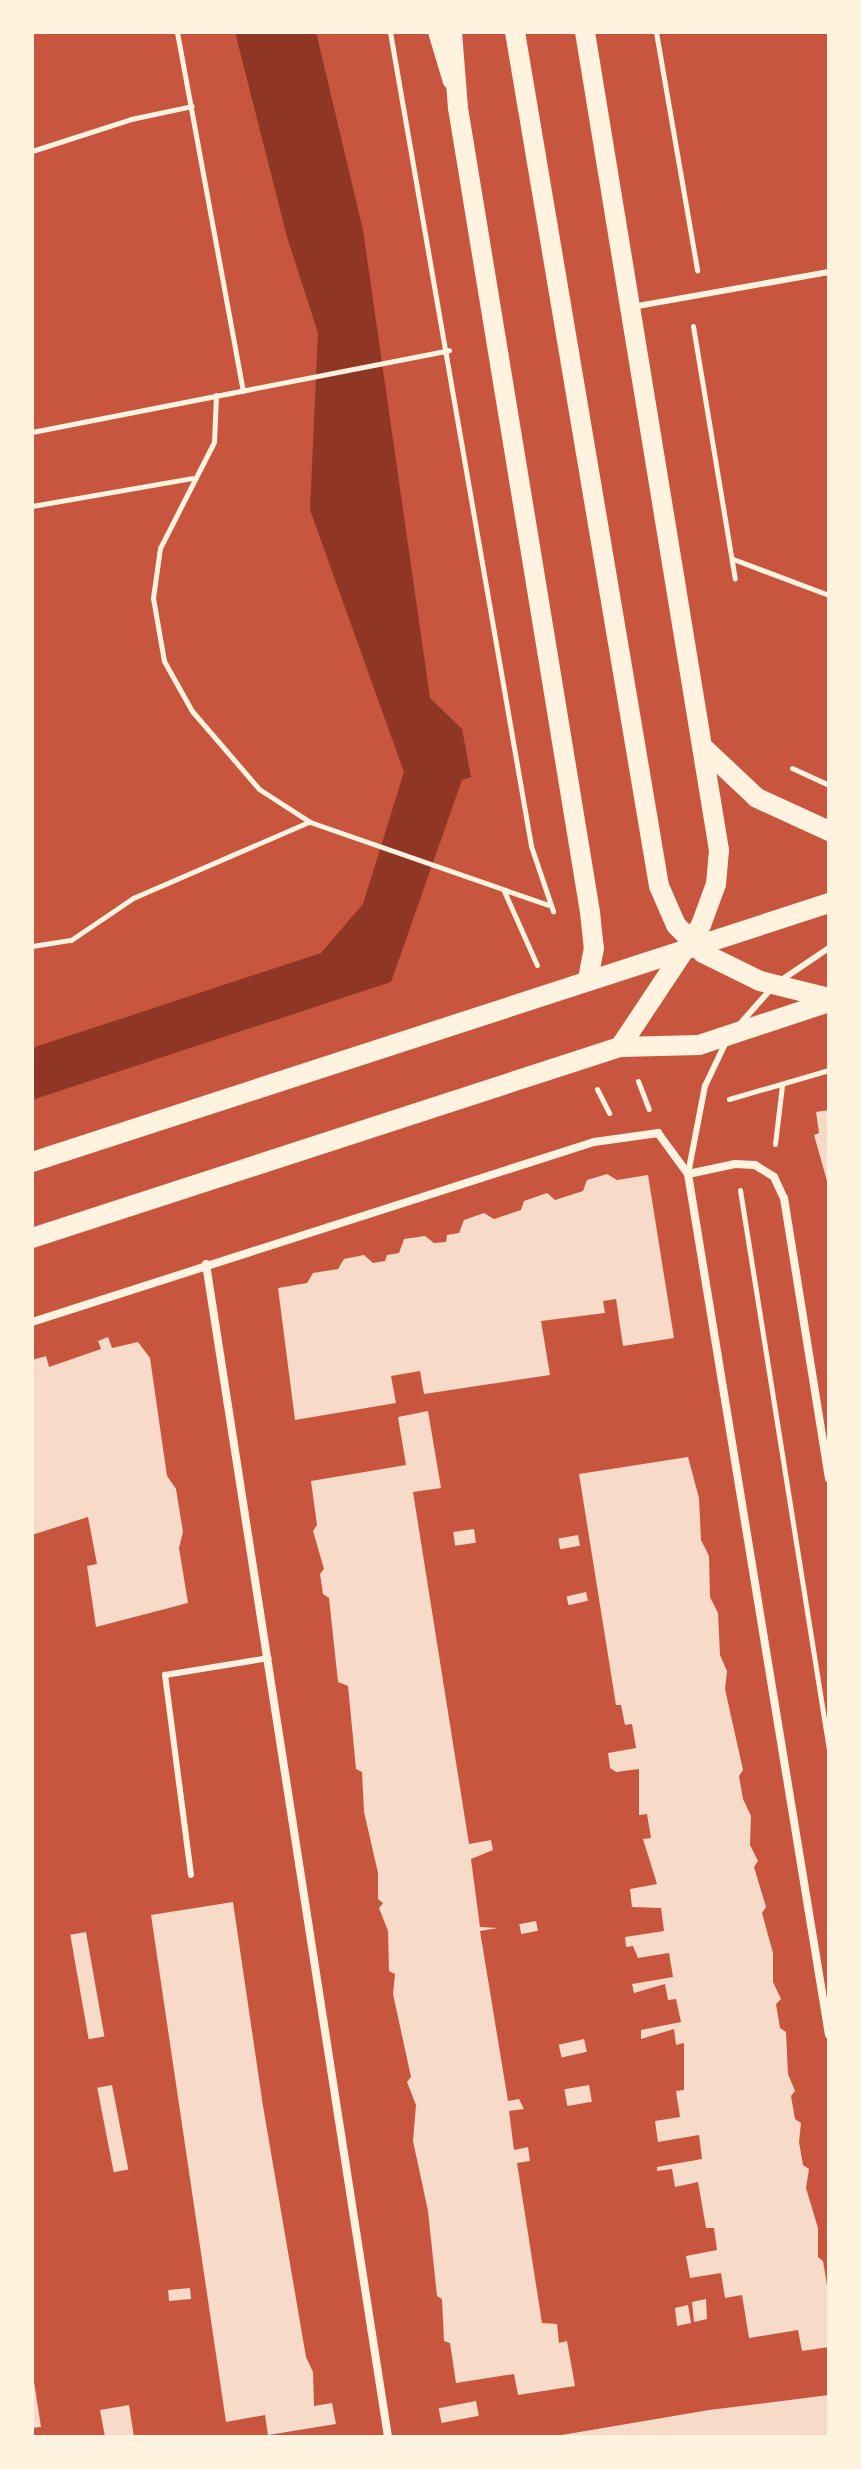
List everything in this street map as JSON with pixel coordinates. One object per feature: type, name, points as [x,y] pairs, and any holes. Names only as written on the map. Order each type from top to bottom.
[{"type":"main road","points":[[452,32],[458,108],[590,912],[594,948],[588,980]]},
{"type":"main road","points":[[515,32],[653,861],[670,914],[690,946],[727,967],[829,1000]]},
{"type":"main road","points":[[585,32],[703,747],[718,869],[708,911],[690,946],[620,1047]]},
{"type":"main road","points":[[703,747],[757,798],[829,831]]},
{"type":"main road","points":[[32,1162],[829,903]]},
{"type":"main road","points":[[32,1238],[620,1047],[699,1045],[829,1000]]},
{"type":"street","points":[[435,32],[458,108]]},
{"type":"street","points":[[32,1322],[594,1142],[658,1133],[688,1174],[829,2035]]},
{"type":"street","points":[[688,1174],[735,1164],[755,1165],[774,1177],[784,1198],[829,1478]]},
{"type":"street","points":[[206,1264],[388,2437]]},
{"type":"lane","points":[[631,307],[701,292],[829,272]]},
{"type":"lane","points":[[688,1174],[712,1067],[732,1034],[775,985],[829,948]]},
{"type":"lane","points":[[191,1875],[165,1675],[269,1658]]},
{"type":"path","points":[[177,32],[243,391]]},
{"type":"path","points":[[216,395],[214,442],[192,478],[158,560],[153,598],[164,661],[192,711],[259,789],[310,822],[550,905],[531,846],[449,350],[390,32]]},
{"type":"path","points":[[656,32],[701,292]]},
{"type":"path","points":[[32,151],[131,119],[192,106]]},
{"type":"path","points":[[704,323],[691,326],[735,579]]},
{"type":"path","points":[[32,432],[449,350]]},
{"type":"path","points":[[32,506],[192,478]]},
{"type":"path","points":[[732,559],[829,595]]},
{"type":"path","points":[[792,768],[829,785]]},
{"type":"path","points":[[32,946],[71,940],[133,898],[310,822]]},
{"type":"path","points":[[701,1106],[829,1070]]},
{"type":"path","points":[[774,1177],[775,1114],[782,1085]]},
{"type":"path","points":[[735,1164],[829,1750]]},
{"type":"shaded area","points":[[235,32],[316,32],[363,230],[430,698],[462,729],[471,777],[462,780],[391,982],[32,1100],[32,1048],[321,953],[363,904],[404,772],[310,510],[318,333],[287,237]]},
{"type":"building","points":[[829,1110],[827,1181],[814,1135],[819,1133],[816,1112]]},
{"type":"building","points":[[607,1174],[617,1180],[648,1175],[674,1338],[623,1346],[616,1299],[603,1301],[605,1313],[541,1321],[550,1375],[424,1394],[420,1371],[391,1376],[396,1403],[295,1420],[278,1288],[307,1283],[313,1273],[338,1269],[344,1259],[364,1255],[373,1263],[385,1261],[387,1255],[399,1253],[404,1239],[425,1236],[434,1243],[446,1242],[447,1235],[459,1233],[464,1220],[484,1213],[494,1219],[521,1210],[524,1201],[547,1193],[555,1200],[583,1191],[587,1180]]},
{"type":"building","points":[[108,1337],[112,1348],[138,1342],[150,1358],[167,1476],[176,1489],[183,1532],[179,1548],[188,1603],[96,1627],[87,1566],[97,1564],[88,1517],[32,1535],[32,1360],[46,1356],[49,1367],[101,1349],[98,1341]]},
{"type":"building","points":[[428,1411],[441,1488],[413,1492],[469,1844],[491,1840],[493,1850],[471,1859],[480,1927],[498,1928],[480,1931],[508,2101],[519,2099],[524,2109],[509,2111],[514,2150],[528,2147],[530,2161],[517,2163],[542,2323],[557,2324],[559,2343],[567,2341],[575,2386],[518,2395],[514,2374],[456,2383],[450,2343],[444,2341],[442,2299],[437,2296],[428,2211],[413,2141],[416,2105],[407,2082],[411,2077],[393,1994],[395,1974],[389,1971],[388,1931],[379,1908],[383,1903],[378,1899],[378,1873],[364,1812],[362,1772],[356,1769],[348,1686],[338,1682],[329,1598],[323,1594],[320,1574],[324,1569],[313,1531],[317,1525],[311,1481],[406,1465],[398,1417]]},
{"type":"building","points":[[688,1457],[699,1498],[701,1540],[709,1556],[710,1597],[718,1613],[720,1655],[727,1671],[725,1689],[743,1770],[739,1776],[743,1799],[751,1816],[750,1845],[758,1861],[754,1867],[766,1907],[762,1913],[773,1953],[773,1982],[781,1999],[776,2004],[780,2028],[786,2032],[788,2074],[795,2091],[791,2096],[795,2119],[801,2123],[799,2142],[803,2165],[809,2169],[806,2188],[818,2228],[818,2257],[823,2261],[829,2297],[829,2347],[802,2351],[798,2330],[749,2338],[742,2295],[725,2298],[721,2273],[690,2278],[686,2256],[717,2250],[714,2228],[706,2228],[698,2182],[675,2187],[672,2169],[657,2171],[657,2167],[702,2159],[699,2135],[658,2142],[655,2121],[680,2117],[676,2091],[684,2090],[684,2043],[676,2045],[674,2029],[641,2039],[641,2030],[681,2022],[676,1999],[668,2000],[665,1984],[634,1993],[632,1984],[673,1977],[669,1953],[638,1958],[633,1946],[626,1947],[625,1937],[664,1931],[661,1908],[632,1907],[630,1889],[657,1884],[643,1839],[651,1838],[647,1814],[639,1815],[639,1769],[616,1772],[610,1768],[608,1753],[636,1748],[632,1724],[625,1725],[621,1705],[616,1705],[579,1474]]},
{"type":"building","points":[[474,1529],[476,1543],[455,1546],[453,1532]]},
{"type":"building","points":[[578,1535],[580,1546],[560,1549],[558,1538]]},
{"type":"building","points":[[586,1592],[588,1601],[569,1605],[567,1596]]},
{"type":"building","points":[[233,1902],[263,2106],[306,2357],[313,2372],[314,2406],[332,2403],[336,2424],[268,2435],[265,2415],[226,2422],[151,1915]]},
{"type":"building","points":[[536,1921],[538,1931],[521,1934],[519,1924]]},
{"type":"building","points":[[86,1932],[104,2036],[89,2039],[70,1935]]},
{"type":"building","points":[[584,2039],[587,2052],[562,2058],[559,2045]]},
{"type":"building","points":[[112,2085],[128,2169],[114,2172],[97,2088]]},
{"type":"building","points":[[589,2085],[592,2102],[567,2106],[564,2089]]},
{"type":"building","points":[[190,2288],[191,2299],[169,2301],[168,2290]]},
{"type":"building","points":[[706,2299],[707,2319],[694,2322],[692,2302]]},
{"type":"building","points":[[688,2305],[691,2323],[677,2326],[675,2308]]},
{"type":"building","points":[[32,2369],[41,2427],[32,2428]]},
{"type":"building","points":[[829,2395],[829,2437],[550,2437],[709,2410]]},
{"type":"building","points":[[476,2401],[479,2416],[442,2423],[439,2408]]},
{"type":"building","points":[[129,2405],[134,2437],[105,2437],[100,2410]]}]
